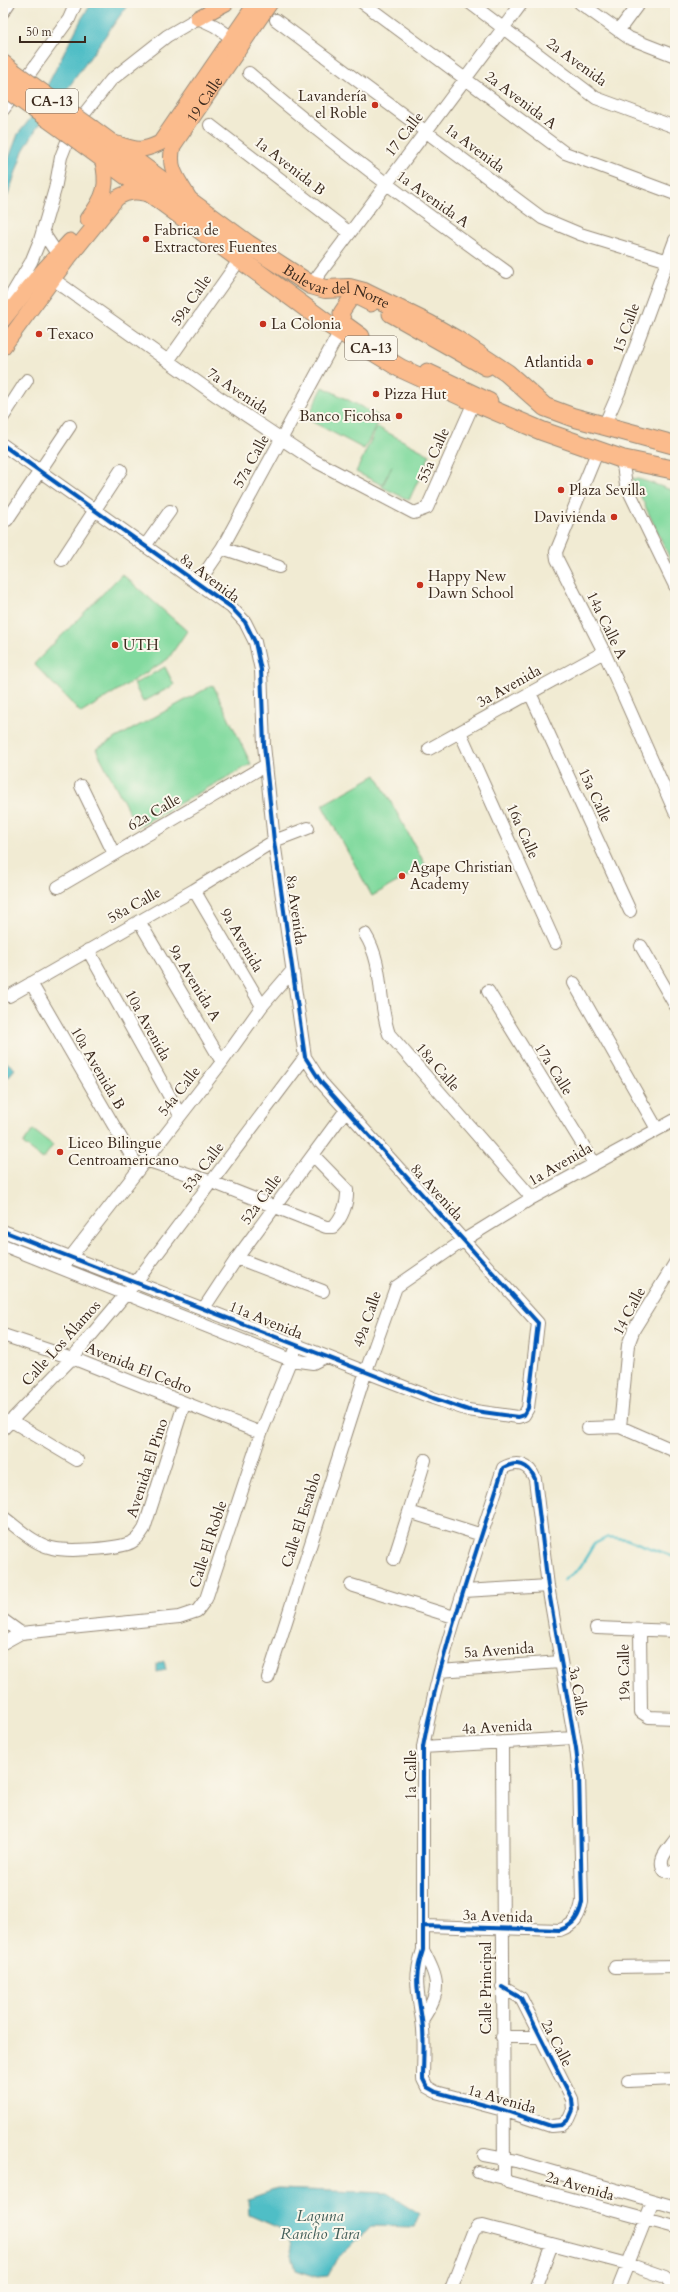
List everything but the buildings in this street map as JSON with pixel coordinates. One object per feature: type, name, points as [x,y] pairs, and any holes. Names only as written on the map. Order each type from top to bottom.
[{"type":"highway","name":"Bulevar del Norte","points":[[6,77],[87,136],[102,158],[340,331],[400,368],[542,431],[622,459],[675,470]]},
{"type":"highway","name":"Bulevar del Norte","points":[[87,136],[108,141],[248,244],[311,285],[325,289],[349,288],[364,292],[429,324],[457,340],[507,373],[545,407],[604,426],[675,445]]},
{"type":"main road","points":[[198,18],[226,3]]},
{"type":"main road","name":"19 Calle","points":[[190,200],[171,169],[170,158],[173,146],[237,41],[256,3]]},
{"type":"main road","name":"19 Calle","points":[[108,141],[136,150],[146,150],[160,143],[237,41],[270,3]]},
{"type":"main road","points":[[3,347],[53,279],[111,193],[102,158]]},
{"type":"main road","points":[[3,320],[39,275],[111,193],[134,191],[155,196]]},
{"type":"main road","points":[[14,332],[16,316],[58,260],[58,255]]},
{"type":"main road","points":[[542,431],[465,387],[412,364],[355,332],[344,323],[341,313],[343,308],[355,296],[490,370],[545,407]]},
{"type":"street","points":[[3,12],[9,3]]},
{"type":"street","points":[[3,110],[69,19],[76,3]]},
{"type":"street","name":"2a Avenida A","points":[[363,3],[565,154],[675,194]]},
{"type":"street","name":"2a Avenida","points":[[470,3],[596,98],[675,127]]},
{"type":"street","name":"17 Calle","points":[[311,285],[385,184],[427,132],[465,78],[522,3]]},
{"type":"street","points":[[580,3],[629,38],[675,56]]},
{"type":"street","points":[[619,30],[639,3]]},
{"type":"street","points":[[3,309],[31,262],[56,189],[62,157],[72,129],[111,80],[167,36],[198,18],[215,26],[237,41]]},
{"type":"street","name":"1a Avenida","points":[[276,20],[542,218],[580,234],[671,262]]},
{"type":"street","name":"1a Avenida A","points":[[249,73],[304,121],[385,184],[507,272]]},
{"type":"street","name":"1a Avenida B","points":[[210,125],[350,233]]},
{"type":"street","points":[[43,229],[46,237],[58,255]]},
{"type":"street","name":"15 Calle","points":[[604,426],[671,262],[675,240]]},
{"type":"street","name":"59a Calle","points":[[168,361],[240,259]]},
{"type":"street","name":"7a Avenida","points":[[53,279],[168,361],[313,460],[414,513]]},
{"type":"street","name":"57a Calle","points":[[198,583],[222,548],[340,331]]},
{"type":"street","points":[[3,417],[27,380]]},
{"type":"street","name":"55a Calle","points":[[414,513],[427,508],[474,402]]},
{"type":"street","points":[[7,520],[70,426]]},
{"type":"street","name":"8a Avenida","points":[[3,445],[231,607],[245,622],[255,642],[261,670],[266,765],[274,841],[292,971],[303,1034],[305,1057],[321,1082],[538,1324],[528,1408],[524,1414]]},
{"type":"street","name":"14a Calle A","points":[[598,450],[556,552],[557,559],[604,652],[675,812]]},
{"type":"street","points":[[622,459],[626,484],[675,586]]},
{"type":"street","points":[[62,560],[121,470]]},
{"type":"street","points":[[145,546],[170,511]]},
{"type":"street","points":[[222,548],[279,567]]},
{"type":"street","name":"3a Avenida","points":[[429,749],[604,652]]},
{"type":"street","name":"15a Calle","points":[[530,693],[630,911]]},
{"type":"street","name":"16a Calle","points":[[460,732],[555,943]]},
{"type":"street","name":"62a Calle","points":[[58,888],[266,765]]},
{"type":"street","points":[[82,786],[114,854]]},
{"type":"street","name":"58a Calle","points":[[9,996],[194,890],[274,841],[308,828]]},
{"type":"street","name":"9a Avenida","points":[[194,890],[262,1006]]},
{"type":"street","name":"9a Avenida A","points":[[139,921],[222,1062]]},
{"type":"street","name":"18a Calle","points":[[365,934],[372,946],[379,969],[385,1021],[389,1034],[532,1198]]},
{"type":"street","points":[[641,946],[675,1005]]},
{"type":"street","name":"10a Avenida","points":[[88,950],[180,1116]]},
{"type":"street","name":"54a Calle","points":[[62,1268],[222,1062],[262,1006],[292,971]]},
{"type":"street","name":"10a Avenida B","points":[[31,983],[142,1164]]},
{"type":"street","points":[[574,984],[658,1130]]},
{"type":"street","name":"17a Calle","points":[[488,992],[594,1163]]},
{"type":"street","name":"53a Calle","points":[[125,1295],[212,1182],[305,1057]]},
{"type":"street","name":"52a Calle","points":[[204,1308],[237,1258],[346,1110]]},
{"type":"street","name":"1a Avenida","points":[[464,1240],[532,1198],[675,1120]]},
{"type":"street","points":[[142,1164],[212,1182],[326,1227],[334,1227],[339,1221],[348,1197],[347,1190],[313,1155]]},
{"type":"street","name":"11a Avenida","points":[[3,1231],[297,1344],[325,1357],[468,1410],[518,1417],[524,1414]]},
{"type":"street","name":"49a Calle","points":[[366,1371],[396,1287],[464,1240]]},
{"type":"street","name":"11a Avenida","points":[[3,1245],[291,1360],[313,1363],[325,1357]]},
{"type":"street","points":[[237,1258],[323,1291]]},
{"type":"street","name":"14 Calle","points":[[620,1427],[628,1345],[634,1329],[675,1263]]},
{"type":"street","name":"Calle Los Álamos","points":[[7,1424],[72,1358],[125,1295]]},
{"type":"street","name":"Avenida El Cedro","points":[[3,1335],[72,1358],[261,1434]]},
{"type":"street","name":"Calle El Roble","points":[[3,1643],[21,1634],[179,1617],[197,1611],[206,1599],[261,1434],[297,1344]]},
{"type":"street","name":"Calle El Establo","points":[[268,1678],[366,1371]]},
{"type":"street","name":"Avenida El Pino","points":[[3,1517],[36,1542],[52,1548],[83,1550],[130,1543],[138,1538],[144,1529],[184,1404]]},
{"type":"street","points":[[7,1424],[77,1460]]},
{"type":"street","points":[[588,1428],[620,1427],[675,1451]]},
{"type":"street","points":[[394,1559],[425,1460]]},
{"type":"street","name":"1a Calle","points":[[427,2087],[423,2079],[422,2020],[416,1983],[419,1961],[423,1950],[424,1926],[423,1747],[454,1617],[464,1591],[503,1468],[511,1464],[522,1464]]},
{"type":"street","name":"3a Calle","points":[[522,1464],[531,1470],[535,1479],[548,1586],[579,1774],[582,1902],[580,1912],[570,1926]]},
{"type":"street","points":[[409,1512],[482,1535]]},
{"type":"street","points":[[351,1585],[454,1617]]},
{"type":"street","points":[[464,1591],[548,1586]]},
{"type":"street","points":[[3,1620],[21,1634]]},
{"type":"street","points":[[596,1628],[675,1631]]},
{"type":"street","name":"19a Calle","points":[[640,1630],[640,1707],[643,1715],[675,1718]]},
{"type":"street","name":"5a Avenida","points":[[440,1671],[560,1662]]},
{"type":"street","name":"4a Avenida","points":[[423,1747],[574,1738]]},
{"type":"street","name":"Calle Principal","points":[[502,1742],[502,2037],[503,2110],[506,2152],[504,2178]]},
{"type":"street","points":[[675,1840],[661,1860],[662,1867],[665,1871],[675,1873]]},
{"type":"street","name":"3a Avenida","points":[[424,1926],[560,1930],[570,1926]]},
{"type":"street","points":[[422,2020],[434,2002],[437,1986],[433,1968],[423,1950]]},
{"type":"street","points":[[615,1967],[675,1966]]},
{"type":"street","name":"2a Calle","points":[[502,1987],[520,1998],[541,2037],[572,2099],[573,2110],[569,2119]]},
{"type":"street","points":[[502,2037],[541,2037]]},
{"type":"street","points":[[628,2081],[675,2079]]},
{"type":"street","name":"1a Avenida","points":[[427,2087],[436,2092],[503,2110],[551,2126],[562,2125],[569,2119]]},
{"type":"street","name":"2a Avenida","points":[[484,2155],[506,2152],[675,2207]]},
{"type":"street","name":"2a Avenida","points":[[478,2172],[504,2178],[508,2182],[675,2227]]},
{"type":"street","points":[[618,2289],[653,2201]]},
{"type":"street","points":[[451,2289],[473,2232],[477,2227],[482,2226],[628,2264],[665,2277],[675,2288]]},
{"type":"street","points":[[535,2289],[552,2244]]},
{"type":"green space","points":[[323,387],[381,417],[364,449],[307,419]]},
{"type":"green space","points":[[377,427],[430,455],[409,500],[382,487],[392,466],[382,485],[356,472]]},
{"type":"green space","points":[[632,478],[643,480],[675,491],[675,569]]},
{"type":"green space","name":"UTH","points":[[122,574],[187,631],[168,659],[81,713],[34,664]]},
{"type":"green space","points":[[165,667],[174,685],[143,702],[134,684]]},
{"type":"green space","points":[[213,685],[251,764],[137,827],[96,749]]},
{"type":"green space","points":[[376,775],[426,866],[372,896],[322,805]]},
{"type":"green space","points":[[33,1130],[53,1145],[43,1159],[23,1144]]},
{"type":"water","points":[[92,3],[129,3],[68,88],[38,126],[23,151],[8,195],[3,203],[3,174],[18,134],[30,119],[82,18]]},
{"type":"water","points":[[4,1060],[15,1069],[8,1077],[3,1074]]},
{"type":"water","points":[[164,1661],[166,1670],[157,1672],[157,1664]]},
{"type":"water","name":"Laguna Rancho Tara","points":[[277,2189],[388,2193],[420,2214],[414,2227],[371,2226],[335,2262],[328,2276],[318,2277],[296,2270],[286,2231],[249,2215],[248,2199]]},
{"type":"waterway","points":[[564,1580],[579,1569],[594,1544],[608,1537],[626,1539],[675,1557]]},
{"type":"cycle path","points":[[3,445],[231,607],[245,622],[255,642],[261,670],[264,745],[274,841],[305,1057],[321,1082],[538,1323],[528,1408],[524,1415],[518,1417],[468,1410],[433,1398],[3,1231]]},
{"type":"cycle path","points":[[424,1926],[560,1930],[569,1926],[575,1920],[582,1902],[579,1774],[576,1748],[548,1586],[535,1479],[526,1467],[518,1464],[513,1464],[503,1468],[448,1641],[430,1712],[423,1747],[423,1950],[417,1978],[424,2050],[423,2079],[427,2087],[436,2092],[503,2110],[551,2126],[562,2125],[569,2119],[573,2110],[572,2099],[521,1998],[502,1987]]},
{"type":"place","name":"Lavandería el Roble","points":[[375,105]]},
{"type":"place","name":"Fabrica de Extractores Fuentes","points":[[146,239]]},
{"type":"place","name":"La Colonia","points":[[263,324]]},
{"type":"place","name":"Texaco","points":[[39,334]]},
{"type":"place","name":"Atlantida","points":[[590,362]]},
{"type":"place","name":"Pizza Hut","points":[[376,394]]},
{"type":"place","name":"Banco Ficohsa","points":[[399,416]]},
{"type":"place","name":"Plaza Sevilla","points":[[561,490]]},
{"type":"place","name":"Davivienda","points":[[614,517]]},
{"type":"place","name":"Happy New Dawn School","points":[[420,585]]},
{"type":"place","name":"UTH","points":[[115,645]]},
{"type":"place","name":"Agape Christian Academy","points":[[402,876]]},
{"type":"place","name":"Liceo Bilingue Centroamericano","points":[[60,1152]]}]
